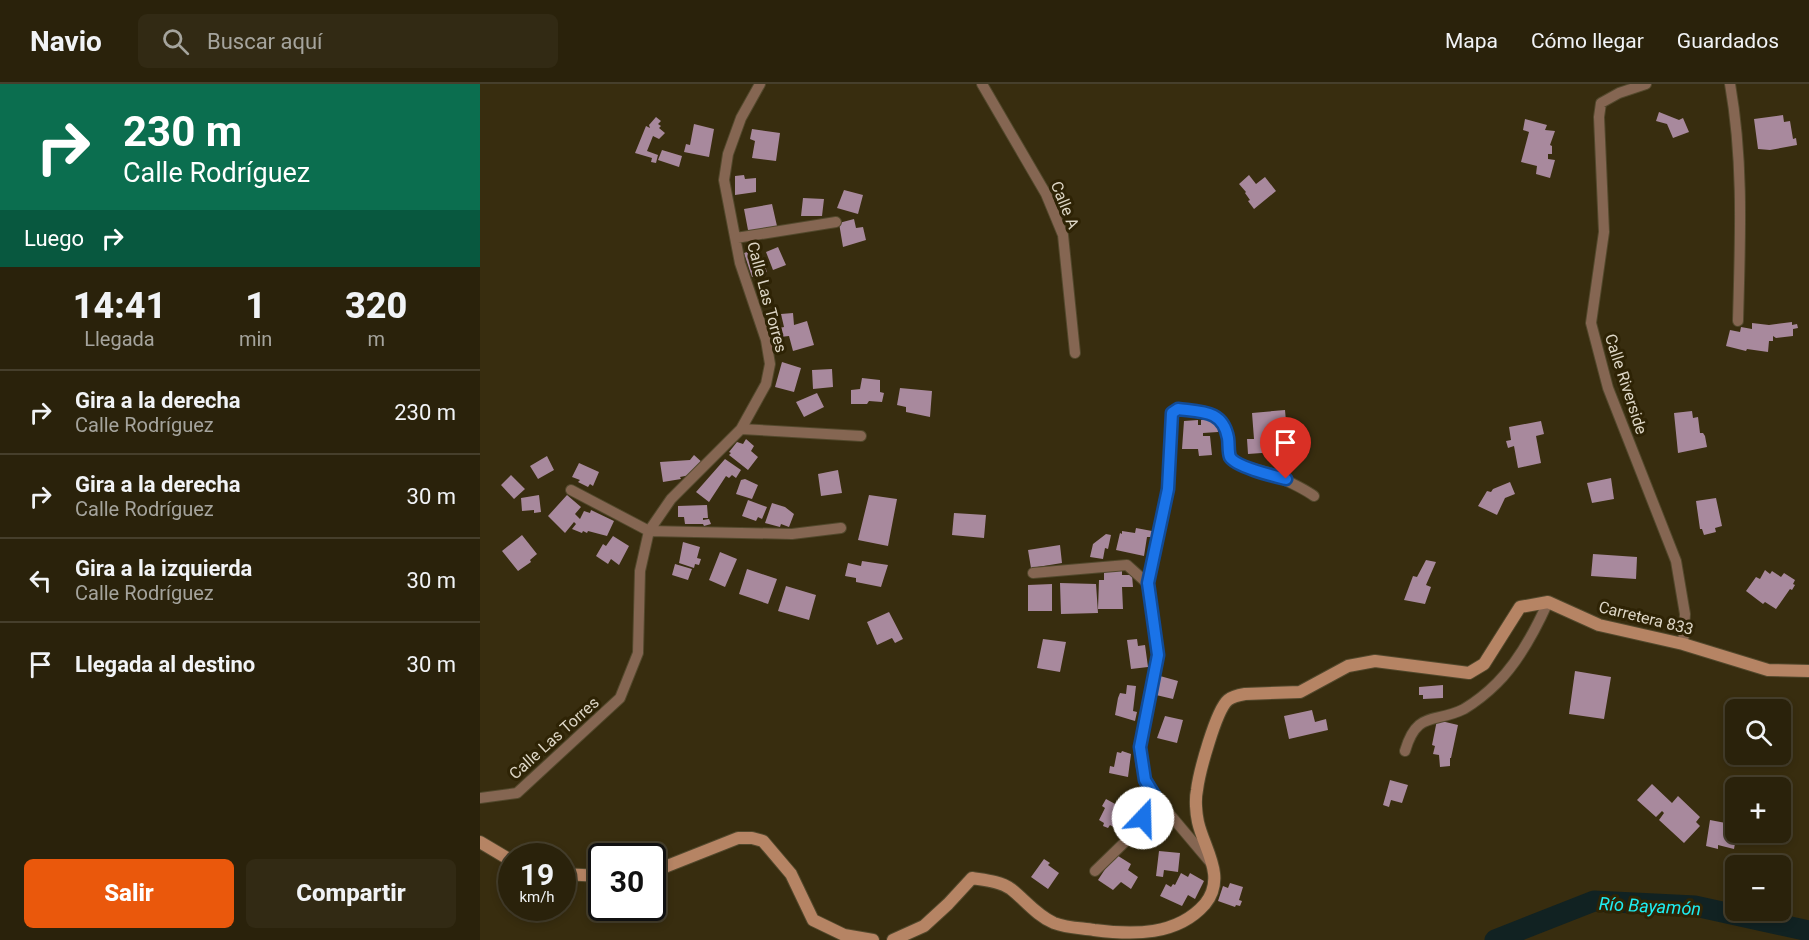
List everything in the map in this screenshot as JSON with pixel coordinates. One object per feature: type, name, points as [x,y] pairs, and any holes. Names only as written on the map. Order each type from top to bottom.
[{"type":"street","name":"Calle Las Torres","points":[[480,798],[517,793],[620,698],[638,652],[640,571],[649,531],[671,499],[741,429],[766,384],[770,364],[766,340],[740,263],[724,180],[728,154],[741,118],[760,84]]},
{"type":"street","name":"Calle A","points":[[982,84],[1046,194],[1062,235],[1075,353]]},
{"type":"street","name":"Calle Riverside","points":[[1646,84],[1619,93],[1601,103],[1599,117],[1604,232],[1591,323],[1608,388],[1676,561],[1685,614],[1683,644]]},
{"type":"street","points":[[1731,84],[1737,123],[1742,207],[1738,321]]},
{"type":"street","points":[[736,238],[836,222]]},
{"type":"street","points":[[1214,867],[1156,798],[1145,780],[1140,747],[1158,655],[1148,583],[1168,489],[1172,413],[1178,409],[1206,412],[1217,417],[1225,424],[1230,457],[1237,463],[1246,468],[1286,479],[1314,496]]},
{"type":"street","points":[[741,429],[861,436]]},
{"type":"street","points":[[571,490],[649,531],[792,534],[841,528]]},
{"type":"street","points":[[1033,573],[1126,565],[1148,583]]},
{"type":"street","points":[[1405,751],[1410,734],[1422,722],[1463,709],[1497,683],[1532,638],[1548,602]]},
{"type":"street","points":[[893,940],[924,926],[972,878],[996,882],[1009,888],[1053,923],[1071,927],[1154,936],[1185,921],[1206,903],[1215,884],[1214,867],[1198,822],[1196,791],[1212,733],[1227,701],[1237,695],[1300,692],[1348,666],[1372,661],[1469,673],[1484,664],[1520,607],[1548,602]]},
{"type":"street","name":"Carretera 833","points":[[1548,602],[1599,625],[1683,644],[1768,670],[1809,671]]},
{"type":"street","points":[[1095,871],[1130,837],[1156,798]]},
{"type":"street","points":[[666,866],[738,838],[763,841],[791,874],[813,920],[844,935],[873,940]]},
{"type":"street","points":[[480,842],[498,853]]},
{"type":"building","points":[[1659,112],[1679,120],[1683,118],[1689,132],[1673,138],[1667,124],[1656,121]]},
{"type":"building","points":[[1783,115],[1784,122],[1790,121],[1793,139],[1796,138],[1797,145],[1770,150],[1758,149],[1754,119]]},
{"type":"building","points":[[656,117],[661,121],[658,124],[661,126],[659,128],[665,133],[659,139],[653,136],[647,151],[658,155],[656,163],[651,162],[652,158],[635,153],[646,126],[650,128],[649,125]]},
{"type":"building","points":[[1525,119],[1547,125],[1545,130],[1555,131],[1550,145],[1552,154],[1548,154],[1548,159],[1555,160],[1550,178],[1536,174],[1537,166],[1521,162],[1529,132],[1523,130]]},
{"type":"building","points":[[694,124],[714,129],[709,157],[684,152],[686,144],[690,145]]},
{"type":"building","points":[[752,129],[780,133],[776,161],[752,158],[755,141],[750,139]]},
{"type":"building","points":[[662,150],[682,156],[679,167],[658,160]]},
{"type":"building","points":[[744,175],[745,179],[756,178],[756,192],[735,195],[735,176]]},
{"type":"building","points":[[1249,175],[1256,184],[1265,177],[1276,191],[1254,209],[1248,201],[1250,200],[1246,192],[1239,184]]},
{"type":"building","points":[[844,190],[863,195],[858,214],[837,208]]},
{"type":"building","points":[[803,198],[824,199],[822,216],[801,216]]},
{"type":"building","points":[[772,204],[777,226],[751,232],[748,230],[744,209]]},
{"type":"building","points":[[854,219],[856,228],[863,227],[866,240],[843,247],[839,223]]},
{"type":"building","points":[[778,247],[786,265],[773,270],[766,252]]},
{"type":"building","points":[[759,248],[767,272],[752,277],[744,253]]},
{"type":"building","points":[[793,313],[794,325],[807,321],[814,345],[793,351],[789,336],[780,337],[779,328],[784,327],[781,314]]},
{"type":"building","points":[[1792,322],[1792,325],[1797,324],[1798,328],[1793,329],[1793,336],[1776,338],[1773,336],[1773,341],[1769,341],[1768,352],[1747,349],[1746,351],[1726,346],[1730,330],[1740,332],[1741,327],[1752,329],[1752,323],[1769,325]]},
{"type":"building","points":[[782,362],[801,368],[794,392],[775,387]]},
{"type":"building","points":[[832,369],[833,387],[813,389],[812,370]]},
{"type":"building","points":[[862,378],[880,380],[880,392],[884,393],[882,402],[869,401],[867,404],[851,404],[851,390],[860,389]]},
{"type":"building","points":[[900,388],[932,391],[930,417],[906,412],[906,407],[897,405]]},
{"type":"building","points":[[817,393],[824,407],[804,417],[796,402]]},
{"type":"building","points":[[1285,410],[1287,433],[1268,434],[1269,440],[1266,440],[1266,446],[1274,446],[1274,452],[1248,454],[1247,439],[1254,439],[1252,413]]},
{"type":"building","points":[[1692,411],[1693,418],[1698,417],[1700,433],[1705,436],[1707,447],[1678,453],[1674,413]]},
{"type":"building","points":[[1217,418],[1218,432],[1203,433],[1203,436],[1210,436],[1212,455],[1199,456],[1198,449],[1182,449],[1184,421],[1198,420],[1198,425],[1201,425],[1201,420]]},
{"type":"building","points":[[1541,421],[1544,434],[1536,436],[1541,463],[1518,468],[1514,446],[1508,448],[1506,441],[1511,440],[1509,427]]},
{"type":"building","points":[[746,439],[754,446],[751,451],[758,457],[748,470],[729,455],[737,442],[743,444]]},
{"type":"building","points":[[694,455],[704,464],[690,475],[680,477],[681,479],[663,482],[660,462],[690,460]]},
{"type":"building","points":[[547,456],[554,470],[538,479],[530,466]]},
{"type":"building","points":[[725,459],[741,470],[736,478],[732,475],[729,478],[726,476],[709,502],[696,492]]},
{"type":"building","points":[[579,463],[599,472],[593,486],[590,484],[588,487],[572,477]]},
{"type":"building","points":[[838,470],[842,493],[821,496],[818,474]]},
{"type":"building","points":[[511,475],[525,489],[514,499],[501,485]]},
{"type":"building","points":[[1611,478],[1614,499],[1592,503],[1587,483]]},
{"type":"building","points":[[745,479],[758,485],[752,499],[736,494],[741,480]]},
{"type":"building","points":[[1510,482],[1515,494],[1505,498],[1497,515],[1478,506],[1487,491],[1491,492]]},
{"type":"building","points":[[539,495],[541,512],[522,511],[521,498]]},
{"type":"building","points":[[567,495],[581,507],[575,514],[580,519],[584,511],[590,513],[591,510],[614,521],[607,536],[588,531],[582,533],[572,529],[576,524],[574,522],[565,533],[548,516]]},
{"type":"building","points":[[869,495],[897,499],[888,546],[858,540]]},
{"type":"building","points":[[1716,498],[1722,526],[1715,528],[1716,532],[1704,535],[1700,529],[1696,501]]},
{"type":"building","points":[[748,500],[767,507],[762,519],[758,517],[756,521],[742,516]]},
{"type":"building","points":[[772,503],[785,507],[794,514],[789,527],[765,523]]},
{"type":"building","points":[[707,505],[708,518],[703,518],[703,520],[709,519],[711,524],[704,526],[703,524],[685,524],[684,517],[678,517],[678,506]]},
{"type":"building","points":[[954,513],[986,515],[984,538],[952,535]]},
{"type":"building","points":[[1136,528],[1152,531],[1151,537],[1147,537],[1144,556],[1116,550],[1120,533],[1122,534],[1122,531],[1135,533]]},
{"type":"building","points":[[1106,534],[1111,535],[1103,559],[1090,557],[1093,544]]},
{"type":"building","points":[[522,535],[537,554],[530,560],[531,562],[518,571],[502,551]]},
{"type":"building","points":[[613,536],[629,546],[619,565],[611,559],[608,564],[596,556],[603,544],[606,546]]},
{"type":"building","points":[[683,542],[700,547],[697,558],[701,559],[699,565],[695,564],[694,568],[679,563]]},
{"type":"building","points":[[1060,545],[1062,563],[1031,568],[1028,550]]},
{"type":"building","points":[[720,552],[737,559],[725,587],[709,580]]},
{"type":"building","points":[[1593,554],[1637,557],[1636,579],[1591,576]]},
{"type":"building","points":[[1426,560],[1436,562],[1426,585],[1431,587],[1425,604],[1404,600],[1413,576],[1417,577]]},
{"type":"building","points":[[862,561],[888,565],[881,587],[856,582],[856,578],[845,576],[848,563],[861,566]]},
{"type":"building","points":[[675,564],[692,569],[688,580],[672,575]]},
{"type":"building","points":[[747,569],[777,579],[768,604],[739,594]]},
{"type":"building","points":[[1104,570],[1122,570],[1122,575],[1132,575],[1133,587],[1122,587],[1123,609],[1098,609],[1099,580],[1104,580]]},
{"type":"building","points":[[1765,570],[1770,574],[1772,571],[1781,577],[1784,573],[1795,580],[1792,590],[1790,589],[1776,609],[1765,602],[1763,604],[1746,591],[1756,577],[1760,579]]},
{"type":"building","points":[[1060,583],[1096,584],[1098,613],[1061,614]]},
{"type":"building","points":[[1052,584],[1052,611],[1028,611],[1028,585]]},
{"type":"building","points":[[786,586],[816,595],[809,620],[778,611]]},
{"type":"building","points":[[889,612],[903,639],[895,643],[892,638],[877,645],[867,622]]},
{"type":"building","points":[[1043,639],[1066,642],[1060,672],[1037,668]]},
{"type":"building","points":[[1137,639],[1138,646],[1145,645],[1148,667],[1131,669],[1127,640]]},
{"type":"building","points":[[1575,671],[1611,677],[1604,719],[1569,714]]},
{"type":"building","points":[[1160,676],[1178,681],[1173,699],[1156,695]]},
{"type":"building","points":[[1127,685],[1136,686],[1133,711],[1137,712],[1135,721],[1115,715],[1120,693],[1126,694]]},
{"type":"building","points":[[1443,685],[1443,698],[1423,699],[1423,695],[1419,695],[1419,687]]},
{"type":"building","points":[[1312,710],[1315,722],[1326,719],[1328,730],[1289,739],[1284,716]]},
{"type":"building","points":[[1165,716],[1183,720],[1177,743],[1157,738]]},
{"type":"building","points":[[1437,720],[1458,725],[1450,766],[1440,767],[1439,755],[1433,754],[1435,746],[1432,745]]},
{"type":"building","points":[[1117,752],[1131,754],[1128,777],[1109,773],[1110,766],[1114,767]]},
{"type":"building","points":[[1390,780],[1408,785],[1402,803],[1391,800],[1389,807],[1383,805]]},
{"type":"building","points":[[1652,784],[1672,803],[1678,796],[1700,817],[1696,822],[1700,826],[1684,843],[1659,820],[1664,813],[1662,811],[1656,817],[1637,800]]},
{"type":"building","points":[[1106,799],[1117,805],[1119,801],[1129,806],[1115,828],[1110,825],[1108,828],[1103,826],[1104,823],[1099,820],[1105,808],[1102,806]]},
{"type":"building","points":[[1710,820],[1725,823],[1725,843],[1735,843],[1734,849],[1718,845],[1718,849],[1706,846]]},
{"type":"building","points":[[1159,851],[1180,853],[1178,872],[1164,870],[1163,877],[1156,876]]},
{"type":"building","points":[[1115,854],[1131,864],[1128,870],[1138,877],[1131,889],[1121,882],[1113,890],[1098,880]]},
{"type":"building","points":[[1044,859],[1059,873],[1048,889],[1031,877]]},
{"type":"building","points":[[1181,873],[1188,877],[1190,873],[1204,881],[1195,899],[1188,895],[1182,906],[1160,896],[1166,884],[1171,887],[1175,885]]},
{"type":"building","points":[[1230,883],[1243,887],[1239,900],[1242,901],[1240,906],[1235,907],[1218,901],[1223,886],[1228,888]]},
{"type":"waterway","name":"Río Bayamón","points":[[1495,940],[1594,901],[1695,906],[1809,931]]},
{"type":"route","points":[[1143,818],[1156,798],[1145,780],[1140,747],[1158,655],[1148,583],[1168,489],[1172,413],[1178,409],[1206,412],[1217,417],[1225,424],[1230,457],[1246,468],[1286,479]]}]
